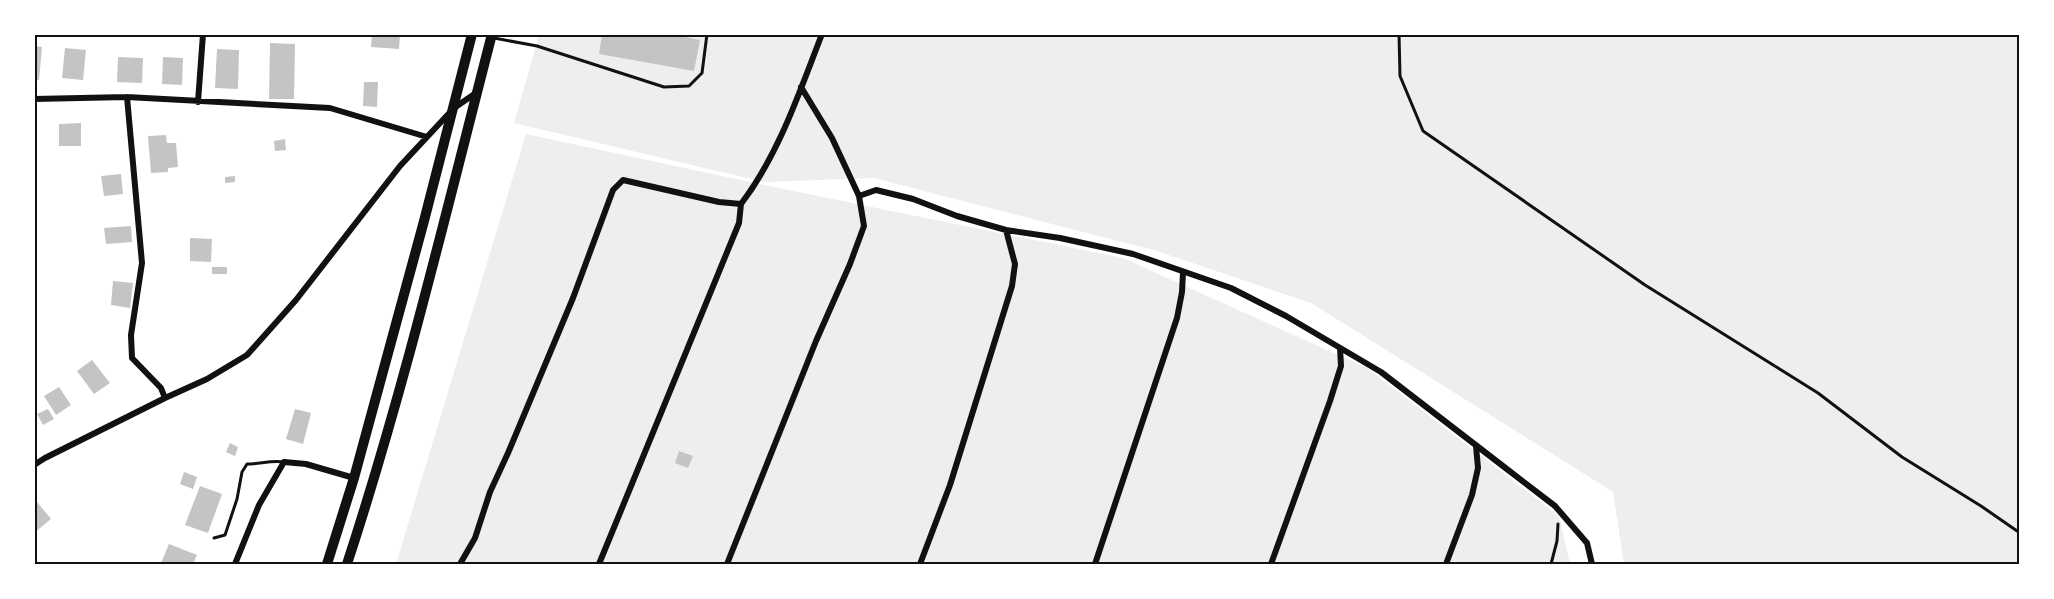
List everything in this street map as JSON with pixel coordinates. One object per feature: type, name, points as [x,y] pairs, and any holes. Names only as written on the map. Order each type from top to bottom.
[{"type":"highway","points":[[327,564],[354,478],[472,35]]},
{"type":"highway","points":[[347,564],[373,483],[442,229],[491,36]]},
{"type":"street","points":[[198,102],[203,34]]},
{"type":"street","points":[[599,564],[739,223],[741,204],[754,186],[782,135],[822,34]]},
{"type":"street","points":[[727,564],[864,226],[859,196],[832,138],[801,87]]},
{"type":"street","points":[[34,465],[207,379],[247,355],[296,300],[400,166],[454,108],[477,93]]},
{"type":"street","points":[[127,97],[142,263],[130,335],[132,358],[161,388],[165,398]]},
{"type":"street","points":[[34,99],[127,97],[330,108],[427,137]]},
{"type":"street","points":[[460,564],[475,538],[490,492],[573,298],[613,190],[623,180],[719,202],[741,204]]},
{"type":"street","points":[[859,196],[876,190],[913,199],[957,216],[1006,230],[1060,238],[1133,254],[1231,288],[1286,316],[1381,372],[1558,510],[1587,543],[1592,564]]},
{"type":"street","points":[[920,564],[950,485],[1012,286],[1015,264],[1006,230]]},
{"type":"street","points":[[1095,564],[1177,318],[1183,273]]},
{"type":"street","points":[[1271,564],[1330,401],[1341,366],[1341,348]]},
{"type":"street","points":[[1446,564],[1472,495],[1478,468],[1476,446]]},
{"type":"street","points":[[235,564],[259,505],[284,462],[306,464],[354,478]]},
{"type":"lane","points":[[491,36],[537,46],[664,87],[689,86],[702,73],[707,34]]},
{"type":"lane","points":[[214,538],[225,534],[237,499],[242,472],[247,464],[261,464],[273,460],[284,462]]},
{"type":"path","points":[[1399,34],[1400,76],[1423,131],[1645,285],[1818,393],[1902,457],[1981,506],[2019,533]]},
{"type":"path","points":[[1551,564],[1557,541],[1558,510]]},
{"type":"shaded area","points":[[539,35],[2019,35],[2019,564],[1624,564],[1613,492],[1311,303],[1157,251],[874,178],[764,182],[514,123]]},
{"type":"shaded area","points":[[526,134],[1123,258],[1367,368],[1559,516],[1570,564],[396,564]]},
{"type":"building","points":[[372,34],[400,34],[399,49],[371,47]]},
{"type":"building","points":[[602,34],[670,34],[700,40],[694,71],[599,54]]},
{"type":"building","points":[[270,43],[295,44],[294,99],[269,99]]},
{"type":"building","points":[[34,46],[42,47],[39,80],[34,79]]},
{"type":"building","points":[[65,48],[86,50],[83,80],[62,78]]},
{"type":"building","points":[[217,49],[239,50],[238,89],[215,88]]},
{"type":"building","points":[[118,57],[143,58],[142,83],[117,82]]},
{"type":"building","points":[[163,57],[183,58],[182,85],[162,84]]},
{"type":"building","points":[[364,82],[378,82],[377,107],[363,106]]},
{"type":"building","points":[[81,123],[81,146],[59,146],[59,124]]},
{"type":"building","points":[[166,135],[167,143],[176,143],[178,167],[168,168],[168,172],[151,173],[148,136]]},
{"type":"building","points":[[285,139],[286,150],[275,151],[274,141]]},
{"type":"building","points":[[121,174],[123,194],[104,196],[101,176]]},
{"type":"building","points":[[235,176],[235,182],[225,183],[225,177]]},
{"type":"building","points":[[131,226],[132,242],[106,244],[104,228]]},
{"type":"building","points":[[190,238],[212,239],[211,262],[190,261]]},
{"type":"building","points":[[212,267],[227,267],[227,274],[212,274]]},
{"type":"building","points":[[113,281],[133,283],[130,308],[111,305]]},
{"type":"building","points":[[92,360],[110,383],[94,394],[77,371]]},
{"type":"building","points":[[59,387],[71,405],[56,415],[44,396]]},
{"type":"building","points":[[48,409],[54,419],[43,425],[37,414]]},
{"type":"building","points":[[295,409],[311,413],[303,444],[286,439]]},
{"type":"building","points":[[230,443],[238,447],[235,456],[226,452]]},
{"type":"building","points":[[679,451],[693,456],[688,468],[675,463]]},
{"type":"building","points":[[184,472],[197,477],[193,489],[180,484]]},
{"type":"building","points":[[200,486],[222,494],[208,533],[185,525]]},
{"type":"building","points":[[37,502],[51,519],[34,533],[34,503]]},
{"type":"building","points":[[169,544],[197,555],[193,564],[161,563]]}]
